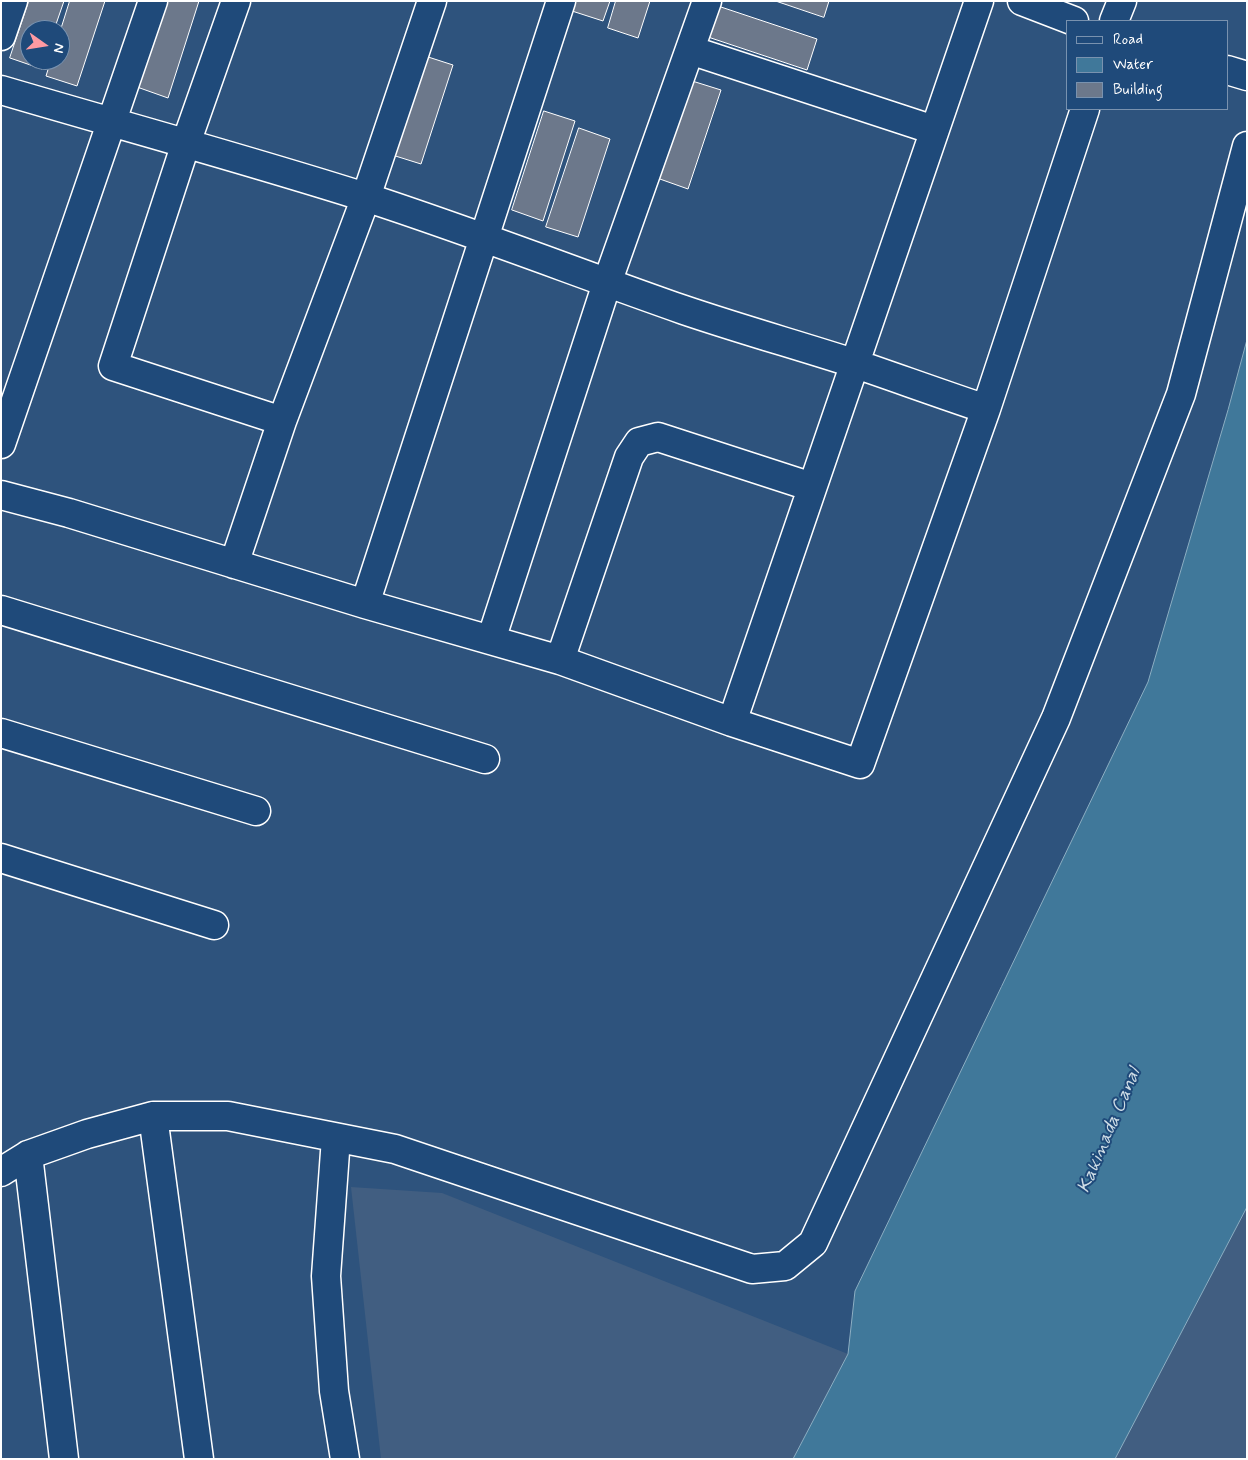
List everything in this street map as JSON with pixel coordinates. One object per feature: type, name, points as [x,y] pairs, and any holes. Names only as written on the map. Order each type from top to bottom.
[{"type":"street","points":[[1,36],[13,1]]},
{"type":"street","points":[[1,444],[153,1]]},
{"type":"street","points":[[236,1],[186,143],[113,366],[282,421]]},
{"type":"street","points":[[234,564],[282,421],[366,197],[432,1]]},
{"type":"street","points":[[365,604],[561,1]]},
{"type":"street","points":[[491,640],[607,283],[707,1]]},
{"type":"street","points":[[732,722],[979,1]]},
{"type":"street","points":[[1022,1],[1071,20]]},
{"type":"street","points":[[1114,20],[1122,1]]},
{"type":"street","points":[[690,50],[934,130]]},
{"type":"street","points":[[1228,70],[1247,76]]},
{"type":"street","points":[[1,90],[366,197],[713,320],[854,364],[986,409]]},
{"type":"street","points":[[1,495],[69,512],[365,604],[560,660],[732,722],[860,764],[986,409],[1084,110]]},
{"type":"street","points":[[1,1172],[28,1155],[87,1134],[154,1116],[228,1116],[395,1149],[752,1269],[784,1266],[812,1243],[1056,718],[1181,394],[1247,146]]},
{"type":"street","points":[[560,660],[629,457],[639,442],[658,437],[812,487]]},
{"type":"street","points":[[1,610],[486,759]]},
{"type":"street","points":[[1,733],[256,811]]},
{"type":"street","points":[[1,858],[214,925]]},
{"type":"street","points":[[154,1116],[199,1459]]},
{"type":"street","points":[[336,1138],[326,1276],[334,1390],[345,1459]]},
{"type":"street","points":[[28,1155],[64,1459]]},
{"type":"shaded area","points":[[351,1187],[442,1193],[848,1354],[793,1459],[381,1459]]},
{"type":"shaded area","points":[[1247,1207],[1247,1459],[1115,1459]]},
{"type":"water","name":"Kakinada Canal","points":[[1247,340],[1247,1207],[1115,1459],[793,1459],[848,1354],[855,1291],[1148,682]]},
{"type":"building","points":[[29,1],[64,1],[57,20],[23,20]]},
{"type":"building","points":[[70,1],[105,1],[77,86],[46,76],[48,70],[70,70],[70,20],[64,20]]},
{"type":"building","points":[[165,1],[199,1],[168,98],[137,87]]},
{"type":"building","points":[[575,1],[610,1],[603,21],[572,11]]},
{"type":"building","points":[[616,1],[650,1],[638,38],[608,28]]},
{"type":"building","points":[[776,1],[829,1],[824,17]]},
{"type":"building","points":[[718,6],[817,39],[807,70],[708,37]]},
{"type":"building","points":[[20,28],[20,61],[10,58]]},
{"type":"building","points":[[422,55],[453,65],[421,164],[389,154]]},
{"type":"building","points":[[689,80],[721,90],[688,189],[657,178]]},
{"type":"building","points":[[544,111],[575,121],[543,221],[512,210]]},
{"type":"building","points":[[579,128],[610,139],[578,237],[546,227]]}]
